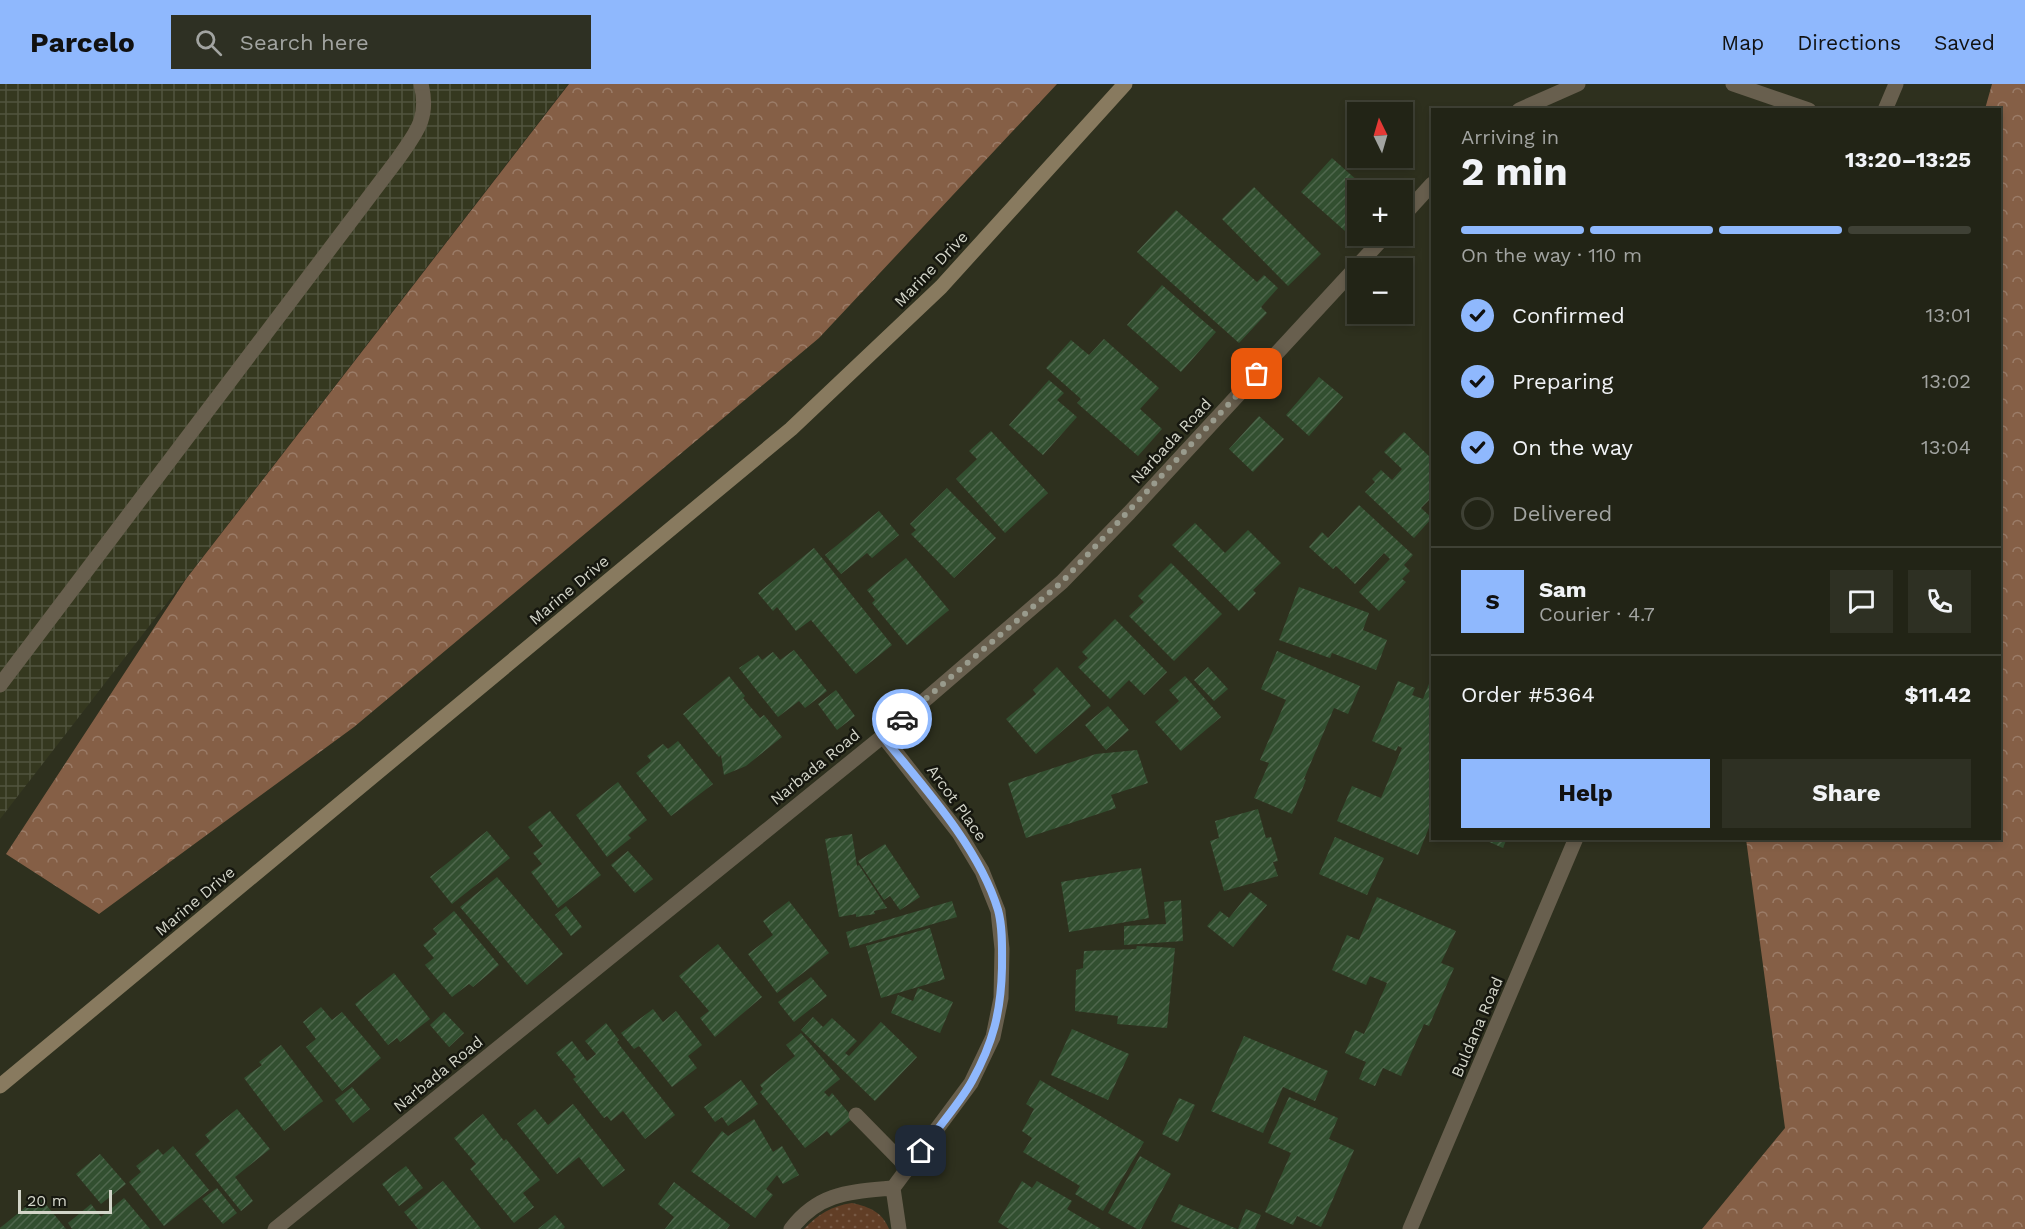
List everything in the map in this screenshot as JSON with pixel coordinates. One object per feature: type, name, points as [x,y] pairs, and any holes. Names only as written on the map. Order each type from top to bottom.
[{"type":"street","points":[[0,685],[397,160],[420,127],[424,107],[421,84]]},
{"type":"street","name":"Marine Drive","points":[[0,1086],[791,429],[941,287],[1125,84]]},
{"type":"street","points":[[1524,108],[1578,84]]},
{"type":"street","points":[[1733,84],[1803,108]]},
{"type":"street","points":[[1886,108],[1896,84]]},
{"type":"street","points":[[1413,205],[1431,185]]},
{"type":"street","name":"Narbada Road","points":[[275,1229],[882,736],[1062,582],[1129,513],[1376,246]]},
{"type":"street","name":"Arcot Place","points":[[882,736],[959,834],[982,871],[998,911],[1002,949],[1001,998],[993,1036],[971,1083],[893,1188]]},
{"type":"street","name":"Buldana Road","points":[[1410,1229],[1575,840]]},
{"type":"street","points":[[856,1115],[908,1168]]},
{"type":"street","points":[[790,1229],[811,1207],[831,1197],[893,1188],[899,1229]]},
{"type":"shaded area","points":[[0,84],[568,84],[0,819]]},
{"type":"shaded area","points":[[852,1203],[875,1211],[883,1218],[889,1229],[804,1229],[826,1212]]},
{"type":"green space","points":[[569,84],[1057,84],[819,338],[354,727],[99,914],[6,854],[186,579]]},
{"type":"green space","points":[[1992,84],[2025,84],[2025,1229],[1702,1229],[1785,1128],[1746,840],[2001,840],[2001,108],[1985,108]]},
{"type":"building","points":[[1332,158],[1357,180],[1347,180],[1347,229],[1345,231],[1301,192]]},
{"type":"building","points":[[1254,187],[1321,254],[1288,286],[1222,219]]},
{"type":"building","points":[[1176,210],[1257,282],[1264,275],[1278,288],[1261,307],[1267,313],[1239,343],[1137,252]]},
{"type":"building","points":[[1162,285],[1216,332],[1181,372],[1127,325]]},
{"type":"building","points":[[1104,339],[1159,388],[1140,409],[1162,429],[1138,456],[1077,403],[1081,399],[1046,368],[1071,340],[1089,355]]},
{"type":"building","points":[[1319,377],[1343,397],[1309,436],[1286,415]]},
{"type":"building","points":[[1049,380],[1064,393],[1057,400],[1077,417],[1043,455],[1009,425]]},
{"type":"building","points":[[1259,416],[1284,439],[1253,472],[1229,449]]},
{"type":"building","points":[[991,431],[1048,493],[1005,533],[956,479],[977,459],[969,451]]},
{"type":"building","points":[[1404,432],[1431,458],[1431,498],[1421,508],[1431,519],[1414,538],[1365,492],[1375,482],[1372,479],[1381,470],[1392,480],[1402,469],[1384,452]]},
{"type":"building","points":[[947,488],[996,538],[954,578],[911,534],[916,530],[910,524]]},
{"type":"building","points":[[1359,505],[1413,555],[1404,565],[1410,571],[1402,579],[1406,582],[1379,611],[1359,592],[1390,559],[1384,553],[1355,584],[1336,566],[1333,569],[1309,547],[1322,532],[1328,538]]},
{"type":"building","points":[[879,511],[899,535],[872,558],[867,553],[841,574],[825,555]]},
{"type":"building","points":[[1195,523],[1225,553],[1248,530],[1281,563],[1253,590],[1256,593],[1239,611],[1172,545]]},
{"type":"building","points":[[814,548],[892,645],[856,674],[811,620],[796,631],[777,607],[773,611],[758,593]]},
{"type":"building","points":[[906,558],[949,610],[907,645],[872,603],[875,600],[867,590]]},
{"type":"building","points":[[1171,563],[1222,614],[1174,661],[1129,616],[1144,602],[1138,596]]},
{"type":"building","points":[[1299,587],[1369,613],[1363,630],[1387,640],[1376,670],[1332,653],[1330,658],[1279,640]]},
{"type":"building","points":[[1115,619],[1167,672],[1144,695],[1129,680],[1110,699],[1078,667],[1088,658],[1082,652]]},
{"type":"building","points":[[794,650],[827,691],[805,708],[799,701],[778,717],[739,668],[758,655],[762,660],[773,652],[780,660]]},
{"type":"building","points":[[1277,651],[1360,686],[1348,714],[1334,708],[1292,814],[1254,798],[1269,763],[1260,760],[1286,700],[1261,689]]},
{"type":"building","points":[[1057,667],[1091,706],[1036,754],[1006,719],[1036,694],[1033,690]]},
{"type":"building","points":[[1208,667],[1228,689],[1214,701],[1194,680]]},
{"type":"building","points":[[729,676],[745,696],[743,698],[760,718],[764,715],[782,737],[746,766],[724,775],[721,755],[719,757],[683,714]]},
{"type":"building","points":[[1185,676],[1221,717],[1181,751],[1155,722],[1179,701],[1169,690]]},
{"type":"building","points":[[1431,679],[1431,822],[1418,855],[1337,821],[1352,786],[1381,798],[1402,748],[1398,746],[1396,751],[1372,741],[1398,681],[1415,688],[1412,695],[1423,699]]},
{"type":"building","points":[[836,690],[855,716],[837,730],[818,704]]},
{"type":"building","points":[[1108,706],[1129,730],[1106,750],[1085,725]]},
{"type":"building","points":[[678,741],[713,784],[671,816],[636,773],[651,761],[647,756],[663,744],[668,749]]},
{"type":"building","points":[[1137,750],[1148,783],[1111,795],[1116,808],[1026,838],[1008,783],[1096,754]]},
{"type":"building","points":[[618,782],[647,820],[628,835],[631,838],[607,857],[576,815]]},
{"type":"building","points":[[1258,809],[1266,838],[1271,837],[1278,861],[1273,862],[1278,876],[1224,891],[1210,841],[1219,838],[1215,821]]},
{"type":"building","points":[[550,811],[601,875],[558,908],[531,872],[542,864],[533,853],[543,846],[528,827]]},
{"type":"building","points":[[487,831],[510,858],[452,904],[430,877]]},
{"type":"building","points":[[852,834],[857,866],[859,865],[887,908],[874,911],[875,914],[839,917],[825,839]]},
{"type":"building","points":[[1335,837],[1384,858],[1367,895],[1319,874]]},
{"type":"building","points":[[1485,840],[1506,840],[1503,848]]},
{"type":"building","points":[[885,844],[920,897],[900,910],[890,896],[884,900],[858,861]]},
{"type":"building","points":[[628,851],[653,879],[635,893],[611,865]]},
{"type":"building","points":[[1141,868],[1149,918],[1069,932],[1061,882]]},
{"type":"building","points":[[497,877],[563,954],[527,985],[460,907]]},
{"type":"building","points":[[1250,892],[1267,905],[1233,947],[1207,926],[1220,911],[1229,918]]},
{"type":"building","points":[[1377,897],[1456,931],[1441,963],[1454,968],[1429,1026],[1424,1024],[1401,1076],[1383,1068],[1375,1086],[1359,1079],[1366,1062],[1345,1053],[1355,1030],[1364,1034],[1387,983],[1370,976],[1366,985],[1332,970],[1347,935],[1359,940]]},
{"type":"building","points":[[1181,900],[1183,941],[1124,945],[1124,926],[1166,924],[1164,902]]},
{"type":"building","points":[[789,901],[829,953],[777,993],[748,954],[773,935],[763,921]]},
{"type":"building","points":[[952,901],[957,917],[850,948],[846,932]]},
{"type":"building","points":[[566,906],[582,927],[571,936],[555,915]]},
{"type":"building","points":[[454,911],[499,965],[473,987],[469,984],[452,997],[425,965],[434,958],[423,945],[437,934],[433,929]]},
{"type":"building","points":[[930,928],[945,979],[881,998],[866,946]]},
{"type":"building","points":[[718,944],[762,997],[715,1037],[700,1018],[709,1011],[679,976]]},
{"type":"building","points":[[1137,946],[1175,948],[1167,1028],[1117,1024],[1118,1016],[1075,1011],[1076,970],[1083,968],[1084,951],[1136,949]]},
{"type":"building","points":[[394,973],[430,1019],[400,1042],[397,1038],[388,1045],[355,1004]]},
{"type":"building","points":[[811,977],[827,996],[794,1022],[778,1002]]},
{"type":"building","points":[[918,988],[953,1002],[940,1033],[891,1013],[898,995],[913,1001]]},
{"type":"building","points":[[321,1007],[332,1020],[342,1012],[381,1058],[342,1091],[306,1047],[316,1039],[303,1022]]},
{"type":"building","points":[[653,1009],[663,1022],[676,1011],[702,1045],[688,1056],[697,1068],[672,1087],[639,1046],[634,1049],[621,1033]]},
{"type":"building","points":[[444,1012],[464,1033],[449,1047],[430,1025]]},
{"type":"building","points":[[813,1017],[823,1027],[832,1018],[857,1041],[845,1053],[849,1056],[881,1022],[917,1057],[875,1101],[801,1030]]},
{"type":"building","points":[[606,1023],[619,1040],[617,1042],[675,1115],[645,1139],[623,1111],[611,1121],[607,1116],[604,1118],[573,1079],[576,1077],[556,1053],[572,1041],[587,1061],[596,1054],[585,1041]]},
{"type":"building","points":[[1072,1029],[1129,1054],[1108,1100],[1051,1075]]},
{"type":"building","points":[[801,1033],[840,1079],[824,1092],[829,1097],[832,1093],[853,1118],[831,1136],[827,1131],[805,1148],[760,1092],[763,1089],[760,1085],[795,1056],[786,1045]]},
{"type":"building","points":[[1244,1036],[1328,1071],[1315,1101],[1283,1087],[1263,1133],[1211,1111]]},
{"type":"building","points":[[281,1045],[323,1101],[284,1131],[244,1078],[262,1065],[259,1062]]},
{"type":"building","points":[[741,1080],[758,1104],[728,1126],[722,1117],[715,1122],[704,1107]]},
{"type":"building","points":[[1040,1080],[1144,1142],[1103,1211],[1075,1194],[1080,1186],[1023,1152],[1032,1138],[1022,1131],[1034,1109],[1026,1104]]},
{"type":"building","points":[[352,1087],[370,1109],[353,1123],[335,1100]]},
{"type":"building","points":[[1289,1097],[1338,1118],[1329,1139],[1354,1150],[1321,1227],[1297,1216],[1293,1225],[1265,1212],[1291,1153],[1268,1143]]},
{"type":"building","points":[[1179,1098],[1195,1105],[1178,1142],[1162,1134]]},
{"type":"building","points":[[573,1104],[625,1170],[603,1187],[579,1157],[557,1174],[517,1124],[535,1109],[548,1125]]},
{"type":"building","points":[[237,1109],[270,1149],[235,1177],[253,1201],[241,1211],[195,1154],[210,1141],[205,1135]]},
{"type":"building","points":[[483,1114],[540,1180],[523,1193],[534,1207],[514,1223],[470,1169],[476,1164],[454,1138]]},
{"type":"building","points":[[754,1119],[773,1152],[782,1146],[799,1175],[783,1184],[777,1175],[766,1189],[773,1195],[755,1218],[691,1171],[722,1131],[728,1136]]},
{"type":"building","points":[[173,1146],[209,1190],[164,1226],[129,1182],[141,1172],[136,1166],[158,1149],[163,1155]]},
{"type":"building","points":[[100,1154],[126,1184],[101,1204],[76,1174]]},
{"type":"building","points":[[1140,1156],[1171,1174],[1141,1229],[1137,1229],[1108,1213]]},
{"type":"building","points":[[406,1166],[423,1188],[399,1206],[382,1184]]},
{"type":"building","points":[[443,1181],[481,1229],[418,1229],[404,1212]]},
{"type":"building","points":[[1022,1181],[1032,1188],[1037,1181],[1072,1201],[1067,1209],[1101,1229],[1009,1229],[998,1222]]},
{"type":"building","points":[[674,1182],[730,1225],[727,1229],[665,1229],[674,1217],[658,1204]]},
{"type":"building","points":[[217,1188],[237,1213],[223,1224],[202,1199]]},
{"type":"building","points":[[39,1196],[66,1229],[0,1229],[0,1228]]},
{"type":"building","points":[[124,1198],[150,1229],[72,1229],[68,1223],[91,1204],[101,1217]]},
{"type":"building","points":[[1179,1204],[1237,1229],[1191,1229],[1171,1221]]},
{"type":"building","points":[[1246,1209],[1261,1215],[1255,1229],[1238,1229]]},
{"type":"building","points":[[555,1215],[565,1227],[563,1229],[538,1229]]},
{"type":"way so far","points":[[902,719],[1062,582],[1257,374]]},
{"type":"route","points":[[902,719],[882,736],[959,834],[982,871],[998,911],[1002,949],[1001,998],[993,1036],[971,1083],[921,1151]]}]
